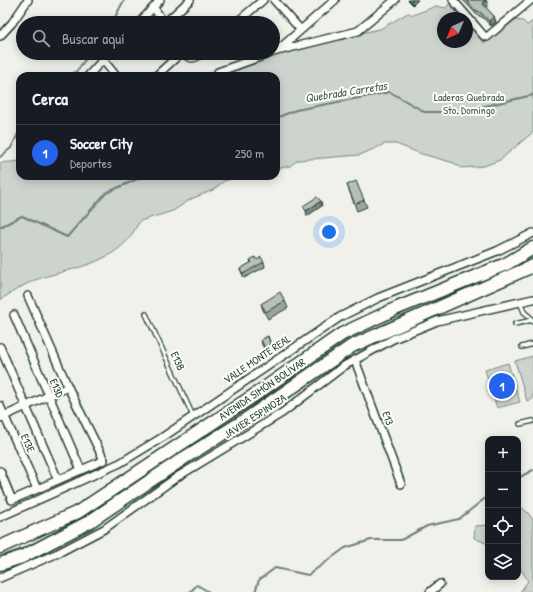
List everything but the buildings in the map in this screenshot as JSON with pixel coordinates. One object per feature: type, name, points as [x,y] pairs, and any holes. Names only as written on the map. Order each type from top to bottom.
[{"type":"highway","name":"AVENIDA SIMÓN BOLÍVAR","points":[[0,547],[78,512],[342,334],[394,309],[506,264],[533,248]]},
{"type":"highway","name":"AVENIDA SIMÓN BOLÍVAR","points":[[0,564],[22,557],[89,522],[184,458],[245,420],[352,346],[533,266]]},
{"type":"street","points":[[17,16],[28,0]]},
{"type":"street","points":[[146,16],[160,0]]},
{"type":"street","points":[[172,16],[190,0]]},
{"type":"street","points":[[244,16],[263,0]]},
{"type":"street","points":[[274,0],[300,29]]},
{"type":"street","points":[[280,47],[335,0]]},
{"type":"street","points":[[280,50],[358,31],[395,0]]},
{"type":"street","points":[[453,0],[484,36],[487,36],[531,0]]},
{"type":"street","points":[[154,8],[159,16]]},
{"type":"street","points":[[0,36],[16,17]]},
{"type":"street","points":[[92,72],[103,60],[113,72]]},
{"type":"street","points":[[160,72],[173,60]]},
{"type":"street","points":[[218,72],[252,60]]},
{"type":"street","name":"VALLE MONTE REAL","points":[[0,517],[120,463],[193,416],[340,316],[378,298],[497,251],[533,233]]},
{"type":"street","points":[[0,471],[12,500],[104,460],[68,387],[28,296]]},
{"type":"street","name":"JAVIER ESPINOZA","points":[[0,578],[52,556],[104,529],[177,477],[282,413],[355,360],[393,339],[437,321],[533,299]]},
{"type":"street","name":"E13D","points":[[14,315],[81,470]]},
{"type":"street","points":[[0,347],[58,480],[66,487]]},
{"type":"street","name":"E13","points":[[355,360],[401,484]]},
{"type":"street","points":[[2,417],[68,387]]},
{"type":"street","name":"E13E","points":[[0,406],[2,417],[36,489]]},
{"type":"street","points":[[55,492],[58,480]]},
{"type":"street","points":[[430,592],[440,584]]},
{"type":"lane","points":[[520,302],[524,312],[533,321]]},
{"type":"lane","name":"E13B","points":[[146,314],[193,416]]},
{"type":"lane","points":[[515,324],[533,321]]},
{"type":"lane","points":[[522,347],[533,344]]},
{"type":"lane","points":[[520,424],[533,421]]},
{"type":"green space","name":"Laderas Quebrada Sto. Domingo","points":[[449,4],[456,12],[437,12],[437,48],[473,48],[473,31],[484,43],[515,20],[523,21],[527,25],[533,21],[533,132],[500,160],[484,166],[461,168],[454,163],[422,154],[396,144],[385,144],[360,155],[298,160],[290,166],[280,168],[280,72],[212,72],[249,60],[280,60],[280,50],[380,29],[408,13],[413,15],[436,6],[446,8]]},
{"type":"green space","points":[[16,161],[16,180],[228,180],[224,181],[213,190],[191,199],[173,211],[140,221],[127,241],[106,257],[83,266],[35,280],[0,300],[0,163]]},
{"type":"green space","points":[[533,257],[533,259],[458,294],[396,318],[346,344],[79,524],[0,561],[0,556],[28,546],[90,513],[130,483],[196,439],[254,405],[334,346],[353,334]]},
{"type":"green space","points":[[533,356],[533,399],[527,401],[515,361]]},
{"type":"green space","points":[[508,363],[520,402],[497,408],[485,370]]},
{"type":"green space","points":[[521,507],[533,520],[533,592],[520,592],[528,581],[521,569]]},
{"type":"green space","points":[[485,525],[485,543],[474,538],[475,526]]},
{"type":"waterway","points":[[116,16],[124,0]]},
{"type":"waterway","points":[[76,72],[85,60]]},
{"type":"waterway","name":"Quebrada Carretas","points":[[280,116],[296,110],[390,92],[425,112],[459,112],[533,95]]},
{"type":"waterway","points":[[0,157],[11,148],[16,138]]},
{"type":"waterway","name":"Quebrada Carretas","points":[[0,227],[22,216],[67,237],[106,193],[135,180]]},
{"type":"waterway","points":[[521,476],[533,470]]},
{"type":"waterway","points":[[255,592],[259,580],[275,568],[308,575],[345,548],[371,540],[401,540],[427,526],[459,519],[485,498]]},
{"type":"waterway","points":[[190,592],[197,585],[209,592]]},
{"type":"place","name":"Soccer City","points":[[502,386]]}]
